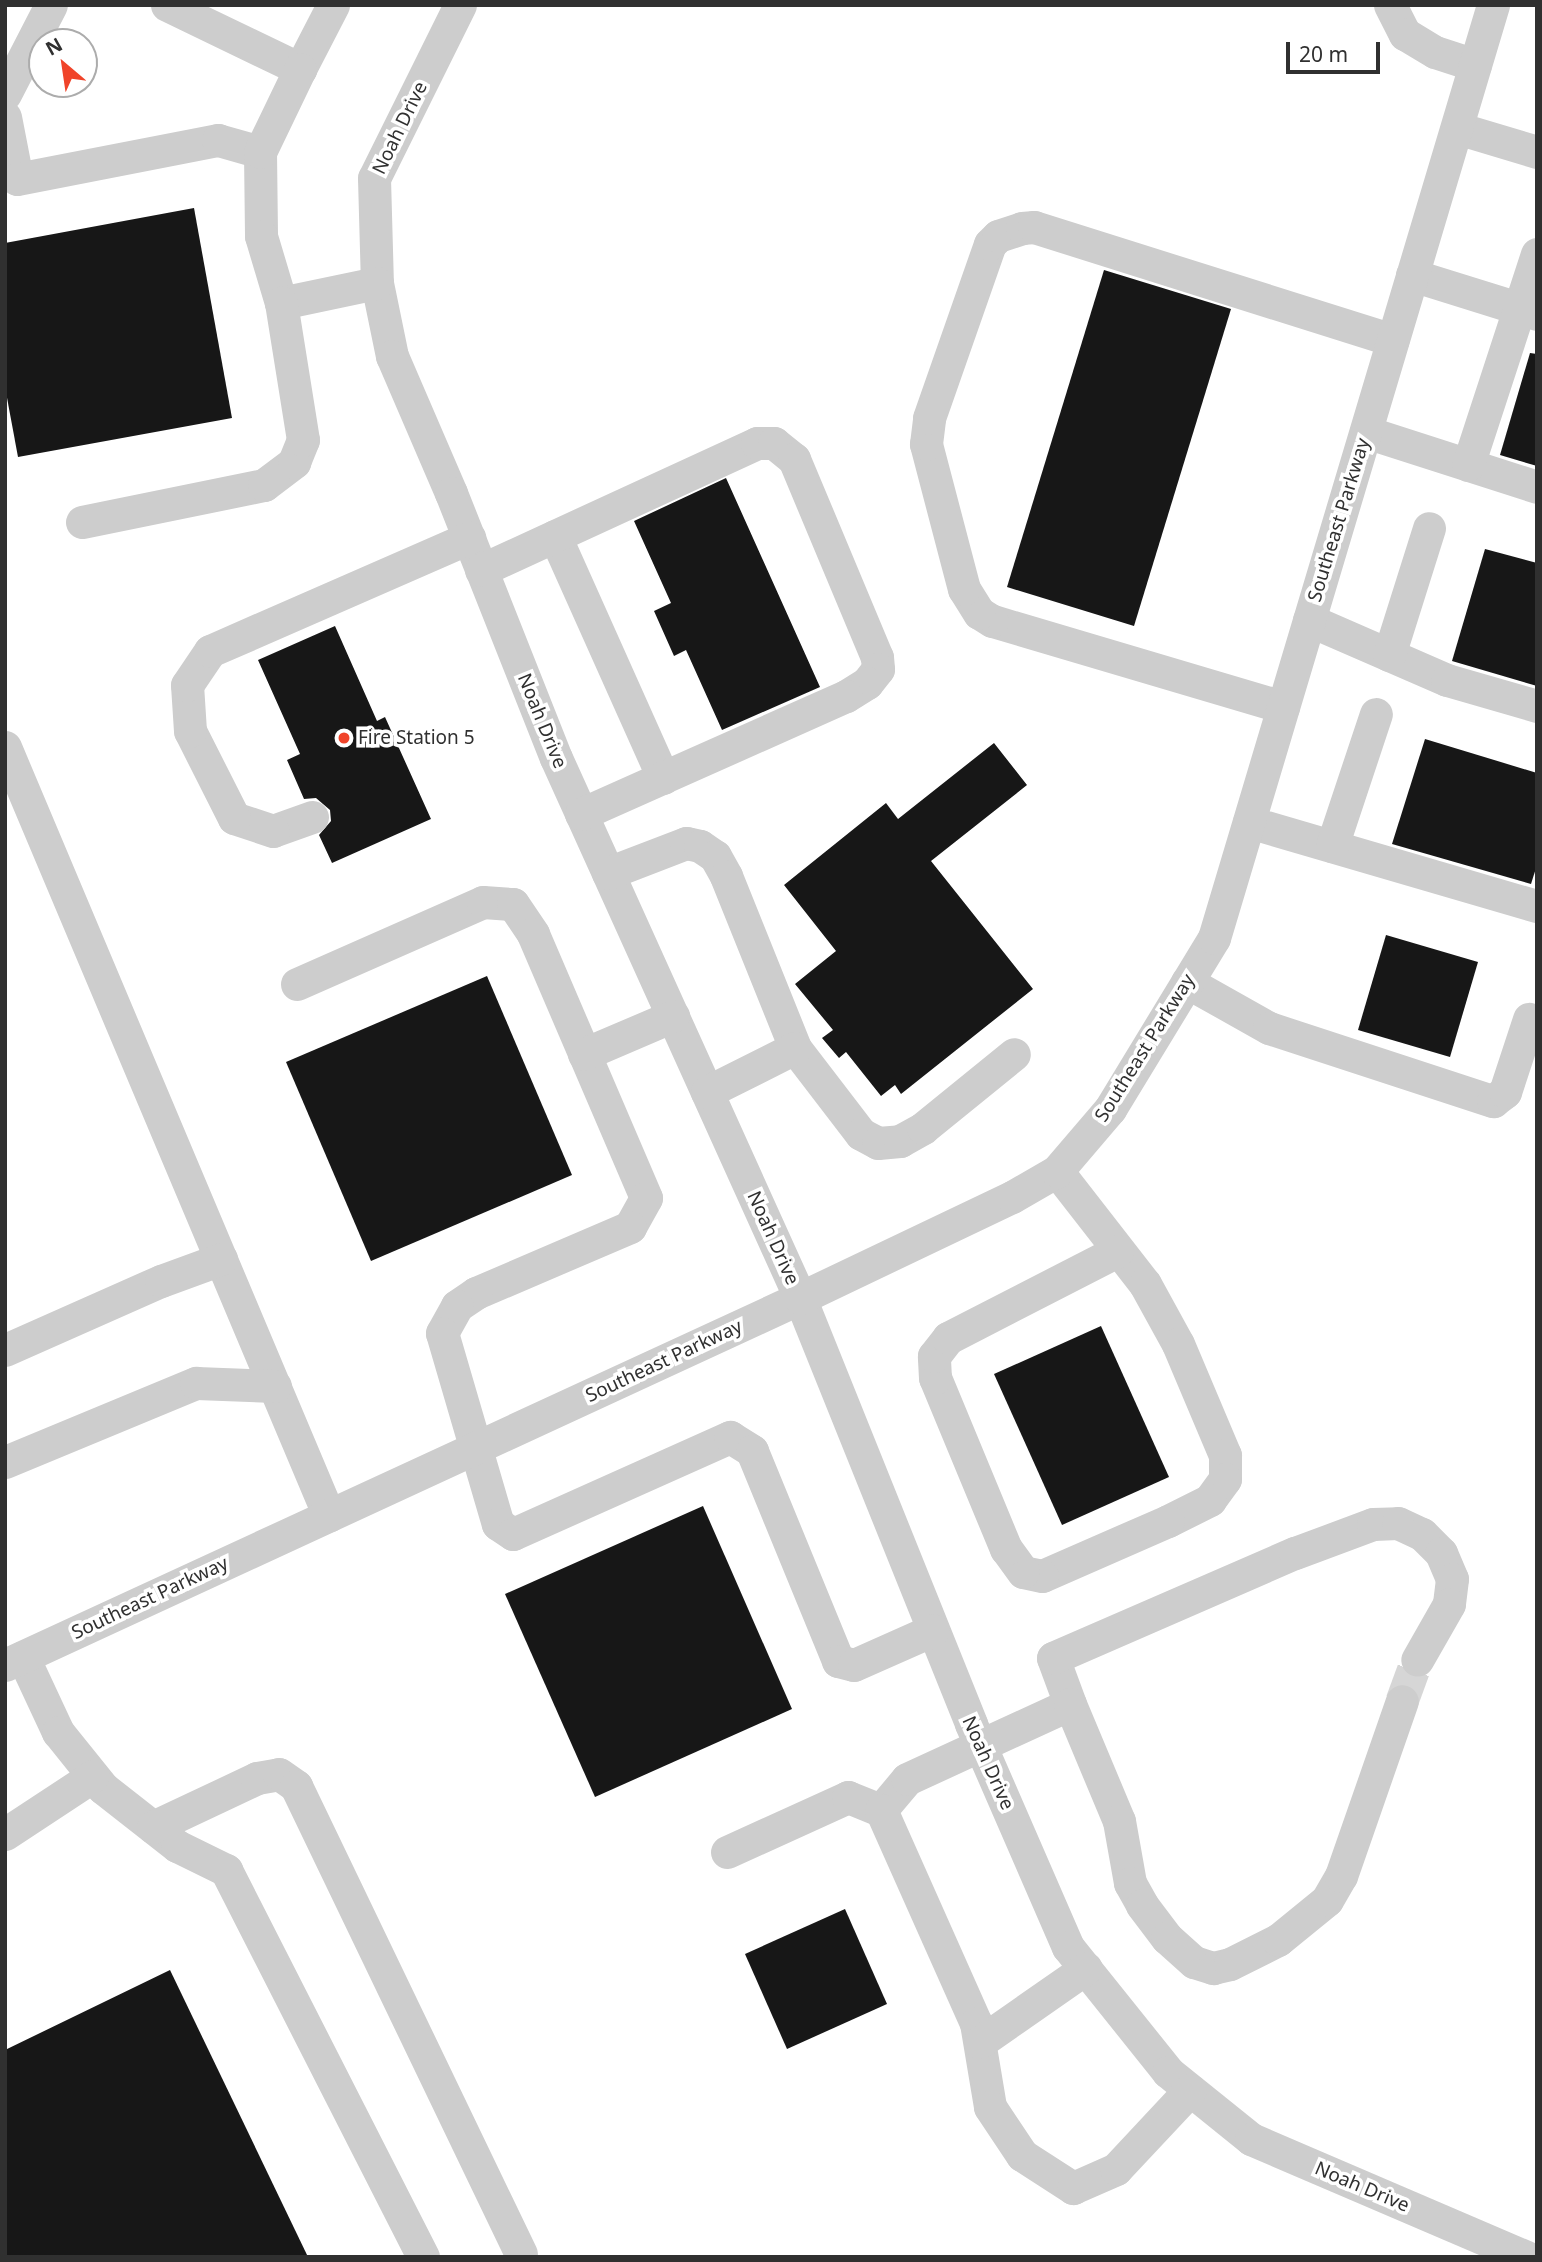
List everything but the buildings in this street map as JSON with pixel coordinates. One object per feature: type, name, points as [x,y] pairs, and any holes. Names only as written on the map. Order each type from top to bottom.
[{"type":"street","points":[[5,94],[51,5]]},
{"type":"street","points":[[167,5],[300,69]]},
{"type":"street","points":[[82,522],[264,485],[294,461],[303,440],[281,303],[261,236],[260,152],[333,5]]},
{"type":"street","name":"Noah Drive","points":[[460,5],[374,178],[377,284],[392,356],[581,814],[800,1298],[979,1744],[1069,1947],[1168,2073],[1251,2139],[1526,2257]]},
{"type":"street","points":[[1390,5],[1405,34],[1435,52],[1475,65]]},
{"type":"street","name":"Southeast Parkway","points":[[14,1661],[800,1298],[1012,1197],[1057,1171],[1110,1109],[1214,938],[1493,5]]},
{"type":"street","points":[[5,117],[18,179],[218,140],[260,152]]},
{"type":"street","points":[[1457,128],[1537,152]]},
{"type":"street","points":[[1283,708],[992,621],[979,613],[964,589],[926,444],[929,418],[990,244],[998,236],[1022,228],[1034,227],[1393,340]]},
{"type":"street","points":[[1468,465],[1529,312],[1537,254]]},
{"type":"street","points":[[1412,275],[1529,312]]},
{"type":"street","points":[[281,303],[377,284]]},
{"type":"street","points":[[1366,432],[1537,487]]},
{"type":"street","points":[[481,570],[757,443],[774,443],[794,459],[877,657],[878,669],[867,683],[846,696],[581,814]]},
{"type":"street","points":[[1389,655],[1429,528]]},
{"type":"street","points":[[555,536],[663,778]]},
{"type":"street","points":[[312,817],[274,831],[234,818],[190,731],[187,685],[210,651],[469,538]]},
{"type":"street","points":[[1309,620],[1447,680],[1537,706]]},
{"type":"street","points":[[1332,846],[1376,714]]},
{"type":"street","points":[[5,747],[329,1516]]},
{"type":"street","points":[[1249,822],[1537,906]]},
{"type":"street","points":[[608,873],[686,844],[700,846],[715,856],[726,876],[795,1048],[861,1134],[878,1143],[900,1141],[923,1128],[1014,1054]]},
{"type":"street","points":[[297,984],[483,902],[513,904],[533,934],[646,1198],[630,1227],[476,1293],[457,1306],[442,1333],[473,1449],[498,1524],[513,1534],[730,1437],[752,1451],[838,1661],[854,1665],[933,1630]]},
{"type":"street","points":[[1187,982],[1269,1028],[1493,1101],[1505,1092],[1529,1019]]},
{"type":"street","points":[[584,1054],[673,1016]]},
{"type":"street","points":[[707,1092],[795,1048]]},
{"type":"street","points":[[1057,1171],[1145,1284],[1178,1344],[1225,1455],[1225,1479],[1210,1500],[1168,1521],[1042,1576],[1023,1572],[1006,1549],[935,1378],[934,1356],[948,1338],[1117,1251]]},
{"type":"street","points":[[5,1350],[161,1281],[221,1259]]},
{"type":"street","points":[[5,1462],[196,1383],[275,1386]]},
{"type":"street","points":[[1402,1701],[1341,1876],[1327,1900],[1278,1940],[1230,1965],[1213,1968],[1194,1962],[1167,1938],[1142,1905],[1130,1883],[1119,1821],[1053,1658],[1295,1553],[1373,1524],[1398,1523],[1422,1534],[1441,1553],[1452,1579],[1449,1604],[1417,1660]]},
{"type":"street","points":[[14,1661],[58,1732],[103,1787],[177,1846],[226,1870],[423,2257]]},
{"type":"street","points":[[881,1810],[907,1779],[1070,1704]]},
{"type":"street","points":[[153,1827],[257,1779],[279,1774],[296,1786],[521,2254]]},
{"type":"street","points":[[5,1834],[93,1776]]},
{"type":"street","points":[[727,1852],[848,1797],[881,1810],[976,2023],[990,2107],[1022,2155],[1073,2189],[1116,2169],[1189,2090]]},
{"type":"street","points":[[979,2042],[1086,1968]]},
{"type":"tunnel","points":[[1402,1701],[1417,1660]]},
{"type":"place","name":"Fire Station 5","points":[[344,738]]}]
